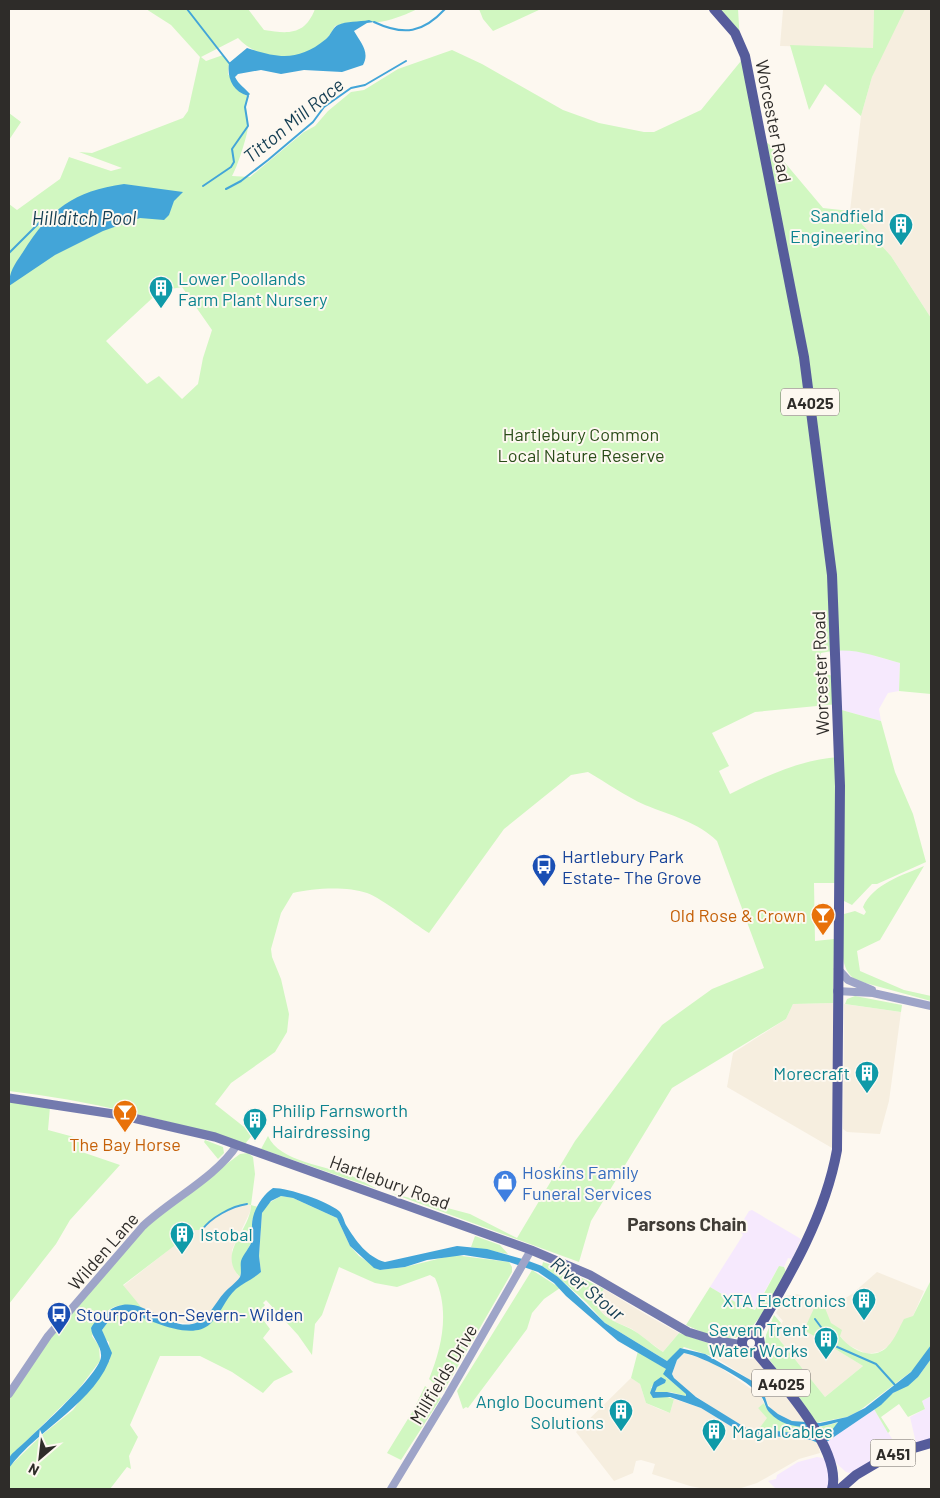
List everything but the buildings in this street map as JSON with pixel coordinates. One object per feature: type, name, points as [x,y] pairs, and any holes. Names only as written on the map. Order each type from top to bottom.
[{"type":"main road","name":"Worcester Road","points":[[714,9],[735,33],[745,56],[804,358],[832,575],[840,786],[837,968],[838,1136],[834,1164],[824,1199],[807,1240],[755,1335]]},
{"type":"main road","name":"Hartlebury Road","points":[[9,1098],[120,1115],[215,1137],[590,1275],[688,1332],[714,1340],[742,1345]]},
{"type":"main road","name":"A4025","points":[[751,1334],[755,1335],[760,1343],[755,1351],[748,1352],[742,1345],[744,1336],[751,1334]]},
{"type":"main road","name":"A4025","points":[[755,1351],[807,1416],[836,1470],[844,1476],[859,1473]]},
{"type":"main road","name":"A451","points":[[840,1489],[859,1473],[895,1452],[931,1443]]},
{"type":"main road","points":[[829,1458],[834,1473],[832,1489]]},
{"type":"street","points":[[837,968],[854,983],[886,995]]},
{"type":"street","points":[[837,988],[844,982],[854,983]]},
{"type":"street","points":[[837,988],[886,995],[931,1006]]},
{"type":"street","name":"Wilden Lane","points":[[9,1394],[48,1336],[143,1226],[226,1160],[237,1145]]},
{"type":"street","name":"Millfields Drive","points":[[391,1489],[530,1253]]},
{"type":"shaded area","points":[[778,9],[874,9],[873,48],[780,46],[783,10]]},
{"type":"shaded area","points":[[903,9],[931,9],[931,318],[891,256],[850,211],[861,116],[872,77]]},
{"type":"shaded area","points":[[836,649],[868,652],[875,656],[900,663],[899,691],[888,693],[879,709],[881,721],[838,709]]},
{"type":"shaded area","points":[[833,1003],[834,1108],[832,1148],[727,1087],[733,1053],[786,1019],[793,1004]]},
{"type":"shaded area","points":[[844,1004],[901,1012],[889,1101],[880,1134],[847,1132],[843,1129]]},
{"type":"shaded area","points":[[247,1204],[251,1205],[250,1212],[232,1250],[237,1274],[240,1277],[207,1315],[198,1322],[190,1324],[169,1321],[142,1308],[123,1286],[195,1229],[227,1211]]},
{"type":"shaded area","points":[[752,1210],[801,1239],[792,1259],[788,1258],[784,1267],[779,1266],[754,1310],[737,1303],[710,1287],[743,1235],[738,1229],[749,1211]]},
{"type":"shaded area","points":[[877,1272],[924,1291],[913,1316],[889,1346],[879,1352],[867,1354],[846,1344],[826,1316],[824,1303],[839,1302],[852,1294]]},
{"type":"shaded area","points":[[604,1289],[679,1333],[663,1352],[632,1329],[611,1320],[597,1308],[596,1300]]},
{"type":"shaded area","points":[[797,1294],[818,1302],[804,1330],[863,1366],[825,1397],[774,1333],[783,1321],[776,1313],[785,1296]]},
{"type":"shaded area","points":[[714,1345],[756,1359],[808,1423],[792,1421],[772,1411],[760,1389],[746,1377],[714,1357]]},
{"type":"shaded area","points":[[684,1353],[711,1361],[761,1396],[764,1403],[758,1408],[768,1418],[758,1430],[751,1431],[716,1410],[688,1391],[674,1378],[672,1374],[677,1360]]},
{"type":"shaded area","points":[[631,1378],[640,1384],[646,1403],[659,1409],[670,1413],[674,1399],[701,1408],[742,1433],[811,1440],[818,1443],[820,1453],[799,1459],[757,1483],[738,1489],[705,1489],[690,1486],[652,1474],[655,1464],[641,1460],[636,1461],[633,1473],[614,1481],[576,1432]]},
{"type":"shaded area","points":[[931,1396],[931,1440],[916,1443],[910,1417],[925,1409],[922,1401]]},
{"type":"shaded area","points":[[874,1409],[897,1447],[850,1473],[846,1472],[836,1463],[825,1441]]},
{"type":"shaded area","points":[[817,1457],[823,1458],[827,1462],[830,1489],[776,1489],[768,1481],[776,1479],[777,1475],[798,1462]]},
{"type":"green space","name":"Hartlebury Common Local Nature Reserve","points":[[146,9],[248,9],[264,30],[288,32],[295,31],[306,24],[315,9],[417,9],[385,21],[340,24],[335,26],[327,38],[316,47],[304,53],[276,56],[262,53],[249,47],[238,38],[201,57],[206,61],[223,55],[229,63],[228,74],[245,95],[248,96],[246,105],[247,132],[232,176],[250,177],[304,132],[315,126],[328,111],[351,92],[364,90],[398,69],[452,50],[482,64],[563,110],[599,123],[644,132],[654,132],[701,110],[745,56],[761,138],[770,145],[823,208],[850,211],[891,256],[931,318],[931,694],[899,691],[900,663],[870,654],[842,650],[832,651],[821,653],[820,671],[837,678],[838,704],[755,712],[712,733],[729,766],[719,771],[730,794],[796,765],[839,757],[838,709],[881,721],[895,772],[913,814],[926,862],[877,884],[872,884],[852,905],[844,901],[839,883],[814,883],[815,941],[834,939],[833,1003],[793,1004],[786,1019],[672,1088],[591,1221],[579,1262],[391,1193],[470,1214],[517,1238],[575,1141],[662,1025],[712,989],[764,968],[717,841],[692,824],[623,794],[588,772],[571,775],[504,829],[429,933],[367,893],[350,889],[330,888],[293,893],[281,913],[271,949],[272,957],[281,979],[289,1014],[287,1032],[275,1052],[231,1083],[215,1104],[253,1134],[245,1144],[99,1105],[9,1091],[9,204],[17,210],[60,179],[69,157],[111,171],[122,168],[79,152],[92,153],[183,118],[188,111],[200,57],[171,25]],"holes":[[[182,287],[212,330],[203,358],[198,384],[182,399],[159,376],[147,384],[106,341],[160,291]]]},
{"type":"green space","points":[[479,9],[541,9],[493,31],[483,19]]},
{"type":"green space","points":[[714,9],[738,9],[740,42]]},
{"type":"green space","points":[[874,9],[905,9],[872,77],[861,116],[825,84],[809,110],[790,45],[873,48]]},
{"type":"green space","points":[[9,113],[21,122],[9,140]]},
{"type":"green space","points":[[924,866],[880,940],[857,951],[860,971],[904,990],[931,996],[931,1001],[858,981],[846,969],[842,951],[844,914],[855,911],[864,915],[866,912],[863,907],[881,886]]},
{"type":"green space","points":[[855,996],[902,1005],[901,1012],[845,1004],[847,999]]},
{"type":"green space","points":[[9,1102],[50,1107],[48,1130],[85,1140],[82,1152],[120,1165],[70,1220],[56,1244],[9,1304]]},
{"type":"green space","points":[[268,1136],[282,1152],[305,1162],[342,1172],[377,1189],[261,1149]]},
{"type":"green space","points":[[205,1140],[223,1147],[224,1153],[218,1159],[204,1142]]},
{"type":"green space","points":[[248,1153],[253,1157],[255,1174],[251,1205],[245,1204],[231,1208],[211,1221],[202,1230],[195,1230],[123,1285],[142,1308],[124,1305],[117,1306],[105,1313],[92,1336],[99,1346],[100,1361],[78,1390],[9,1458],[9,1394],[28,1363],[143,1226],[240,1154]]},
{"type":"green space","points":[[281,1196],[293,1198],[337,1218],[350,1246],[359,1256],[380,1270],[405,1267],[454,1255],[509,1262],[512,1272],[443,1392],[429,1379],[441,1342],[443,1316],[440,1291],[435,1278],[430,1275],[397,1287],[375,1283],[339,1267],[322,1315],[315,1324],[312,1355],[298,1335],[266,1300],[263,1303],[265,1305],[258,1313],[270,1329],[263,1338],[293,1372],[274,1381],[263,1393],[232,1372],[200,1356],[160,1356],[130,1425],[138,1437],[129,1456],[131,1469],[127,1467],[110,1489],[9,1489],[10,1466],[43,1434],[73,1410],[110,1360],[109,1342],[105,1339],[102,1330],[111,1318],[128,1312],[171,1327],[198,1329],[236,1288],[261,1272],[259,1256],[262,1213],[267,1204]]},
{"type":"green space","points":[[251,1205],[258,1207],[252,1221],[252,1241],[244,1256],[240,1277],[234,1268],[233,1250],[250,1214]]},
{"type":"green space","points":[[475,1236],[500,1245],[508,1254],[471,1247]]},
{"type":"green space","points":[[543,1262],[564,1269],[604,1289],[596,1300],[601,1311],[609,1319],[635,1331],[663,1352],[679,1333],[714,1345],[714,1357],[684,1347],[667,1361],[605,1323],[586,1302],[558,1277],[542,1266]]},
{"type":"green space","points":[[779,1266],[784,1267],[786,1272],[777,1289],[757,1320],[742,1335],[728,1339],[722,1338],[709,1335],[686,1325],[710,1287],[737,1303],[755,1310]]},
{"type":"green space","points":[[532,1270],[560,1288],[544,1299],[532,1313],[527,1329],[468,1408],[463,1409],[457,1391]]},
{"type":"green space","points":[[931,1280],[931,1345],[916,1368],[859,1411],[847,1417],[815,1423],[764,1352],[766,1335],[774,1315],[781,1323],[774,1333],[825,1397],[863,1366],[804,1330],[815,1306],[825,1308],[831,1323],[842,1330],[840,1336],[850,1346],[869,1354],[876,1353],[882,1351],[895,1337],[904,1319],[913,1316]]},
{"type":"green space","points":[[638,1351],[666,1369],[666,1377],[686,1393],[686,1396],[670,1392],[655,1392],[657,1387],[665,1383],[651,1387],[658,1397],[664,1396],[674,1399],[670,1413],[646,1403],[640,1384],[631,1378]]},
{"type":"green space","points":[[931,1359],[931,1396],[922,1401],[925,1409],[908,1417],[899,1404],[881,1417],[890,1431],[888,1433],[874,1409],[893,1393],[918,1377]]},
{"type":"green space","points":[[425,1386],[441,1398],[401,1460],[387,1453],[414,1409]]},
{"type":"green space","points":[[764,1403],[771,1412],[797,1426],[813,1427],[839,1422],[833,1429],[824,1433],[814,1434],[758,1430],[767,1418],[758,1408]]},
{"type":"water","points":[[369,20],[374,22],[367,23],[354,31],[365,52],[366,56],[363,65],[342,72],[304,70],[281,74],[261,70],[238,74],[235,77],[250,94],[248,96],[238,91],[230,79],[229,63],[247,48],[278,56],[297,55],[316,46],[328,37],[338,25]]},
{"type":"water","name":"Hillditch Pool","points":[[124,184],[183,192],[174,201],[169,215],[164,220],[140,218],[103,231],[55,255],[9,286],[11,272],[15,264],[33,237],[54,213],[77,197],[106,187]]},
{"type":"water","points":[[273,1188],[288,1190],[317,1199],[333,1207],[339,1211],[362,1248],[385,1262],[457,1246],[487,1249],[542,1266],[558,1277],[605,1323],[667,1361],[680,1348],[705,1354],[754,1382],[765,1397],[768,1406],[792,1421],[820,1423],[847,1417],[865,1408],[911,1372],[931,1345],[931,1359],[918,1377],[908,1386],[893,1393],[881,1405],[828,1441],[818,1443],[811,1440],[742,1433],[701,1408],[670,1397],[653,1398],[650,1393],[654,1382],[661,1377],[666,1380],[665,1383],[657,1387],[655,1392],[667,1392],[686,1396],[686,1394],[663,1374],[666,1369],[618,1341],[566,1296],[554,1283],[538,1272],[509,1262],[464,1255],[427,1260],[405,1267],[380,1270],[374,1268],[350,1246],[337,1218],[293,1198],[281,1196],[271,1201],[262,1213],[259,1256],[261,1272],[236,1289],[210,1324],[202,1329],[192,1331],[158,1324],[128,1312],[111,1318],[102,1330],[112,1353],[104,1371],[94,1386],[66,1414],[35,1440],[9,1468],[9,1458],[11,1455],[62,1407],[97,1366],[101,1353],[91,1328],[102,1315],[119,1306],[131,1305],[142,1307],[175,1323],[187,1325],[198,1322],[206,1316],[224,1293],[240,1277],[241,1261],[253,1238],[252,1220],[256,1209]],"holes":[[[684,1353],[693,1355],[725,1370],[746,1383],[761,1396],[770,1413],[784,1423],[793,1426],[811,1427],[838,1422],[832,1430],[809,1435],[769,1430],[751,1431],[696,1397],[674,1378],[672,1374],[677,1360]]]},
{"type":"waterway","points":[[187,9],[229,63]]},
{"type":"waterway","points":[[374,22],[395,29],[412,30],[429,23],[445,9]]},
{"type":"waterway","name":"Titton Mill Race","points":[[226,189],[241,181],[268,160],[313,122],[324,107],[351,88],[365,85],[406,61]]},
{"type":"waterway","points":[[203,186],[231,167],[234,162],[232,149],[248,126],[245,107],[248,96]]},
{"type":"waterway","points":[[9,253],[40,222],[47,218]]},
{"type":"waterway","points":[[202,1230],[210,1221],[222,1213],[247,1204]]},
{"type":"waterway","points":[[815,1319],[835,1346],[876,1364],[895,1385]]},
{"type":"place","name":"Sandfield Engineering","points":[[901,246]]},
{"type":"place","name":"Lower Poollands Farm Plant Nursery","points":[[161,309]]},
{"type":"place","name":"Hartlebury Park Estate- The Grove","points":[[544,887]]},
{"type":"place","name":"Old Rose & Crown","points":[[823,936]]},
{"type":"place","name":"Morecraft","points":[[867,1094]]},
{"type":"place","name":"The Bay Horse","points":[[125,1133]]},
{"type":"place","name":"Philip Farnsworth Hairdressing","points":[[255,1141]]},
{"type":"place","name":"Hoskins Family Funeral Services","points":[[505,1203]]},
{"type":"place","name":"Istobal","points":[[182,1255]]},
{"type":"place","name":"XTA Electronics","points":[[864,1321]]},
{"type":"place","name":"Stourport-on-Severn- Wilden","points":[[59,1335]]},
{"type":"place","name":"Severn Trent Water Works","points":[[826,1360]]},
{"type":"place","name":"Anglo Document Solutions","points":[[621,1432]]},
{"type":"place","name":"Magal Cables","points":[[714,1452]]},
{"type":"district","name":"Parsons Chain","points":[[687,1223]]},
{"type":"water label","name":"River Stour","points":[[588,1288]]}]
